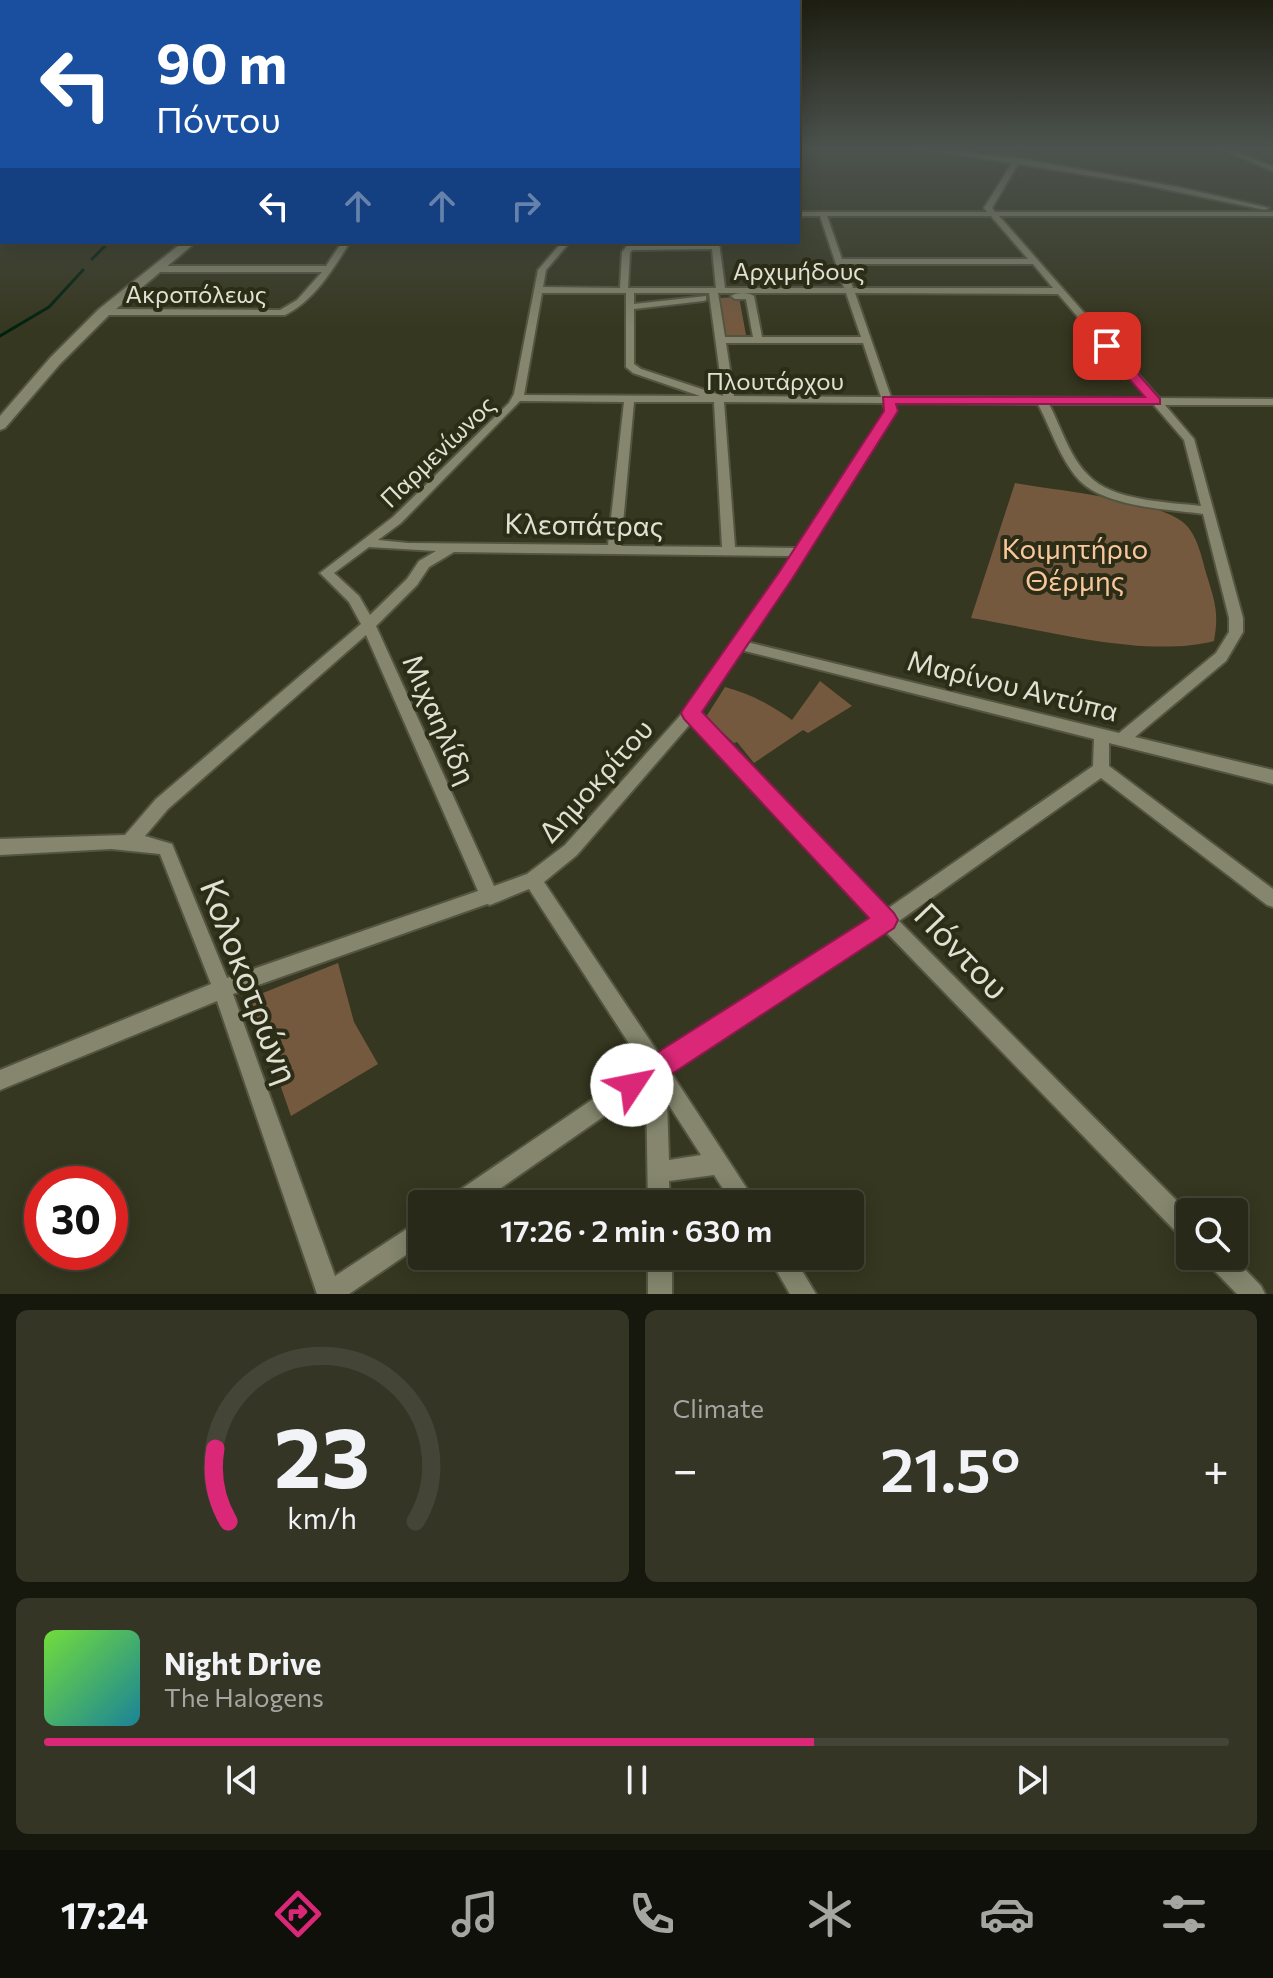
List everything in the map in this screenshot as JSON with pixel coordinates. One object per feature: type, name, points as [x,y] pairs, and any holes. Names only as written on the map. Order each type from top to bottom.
[{"type":"main road","points":[[0,425],[55,361],[104,312],[187,244]]},
{"type":"street","points":[[989,208],[1189,439],[1209,511],[1236,618],[1236,632],[1221,657],[1123,738]]},
{"type":"street","points":[[800,214],[1273,212]]},
{"type":"street","points":[[823,215],[888,400]]},
{"type":"street","points":[[155,269],[329,269],[345,244]]},
{"type":"street","name":"Παρμενίωνος","points":[[326,573],[406,512],[517,398],[543,268],[564,244]]},
{"type":"street","points":[[724,399],[632,369],[629,365],[630,307],[626,252],[630,248],[716,244],[716,292],[724,399],[729,551]]},
{"type":"street","points":[[839,261],[1035,262]]},
{"type":"street","name":"Ακροπόλεως","points":[[104,312],[288,311],[329,269]]},
{"type":"street","name":"Αρχιμήδους","points":[[538,290],[1059,291]]},
{"type":"street","points":[[630,307],[716,292],[750,296],[758,340]]},
{"type":"street","points":[[720,340],[867,340]]},
{"type":"street","name":"Πλουτάρχου","points":[[517,398],[1273,402]]},
{"type":"street","points":[[614,549],[629,399]]},
{"type":"street","name":"Δημοκρίτου","points":[[0,1080],[222,989],[533,880],[571,850],[691,713],[740,645],[891,411],[888,400]]},
{"type":"street","points":[[1042,401],[1080,472],[1095,487],[1117,495],[1209,511]]},
{"type":"street","name":"Κλεοπάτρας","points":[[367,543],[451,548],[801,552]]},
{"type":"street","points":[[129,843],[162,804],[369,625],[412,582],[424,564],[451,548]]},
{"type":"street","name":"Μιχαηλίδη","points":[[326,573],[354,599],[369,625],[490,897]]},
{"type":"street","name":"Μαρίνου Αντύπα","points":[[740,645],[1273,777]]},
{"type":"street","name":"Πόντου","points":[[691,713],[886,920],[1176,1216]]},
{"type":"street","points":[[1101,769],[1102,733]]},
{"type":"street","points":[[479,1190],[656,1068],[886,920],[1101,769]]},
{"type":"street","points":[[1101,769],[1273,899]]},
{"type":"street","name":"Κολοκοτρώνη","points":[[0,847],[129,843],[166,849],[222,989],[330,1294]]},
{"type":"street","points":[[533,880],[737,1190]]},
{"type":"street","points":[[656,1068],[659,1190]]},
{"type":"street","points":[[658,1172],[719,1163]]},
{"type":"street","points":[[330,1294],[408,1240]]},
{"type":"street","points":[[660,1270],[660,1294]]},
{"type":"street","points":[[789,1270],[804,1294]]},
{"type":"street","points":[[1230,1270],[1253,1294]]},
{"type":"green space","points":[[739,297],[746,335],[726,335],[720,298]]},
{"type":"green space","name":"Κοιμητήριο Θέρμης","points":[[1015,483],[1132,503],[1174,516],[1186,525],[1199,549],[1214,601],[1214,641],[1187,646],[1126,645],[971,618]]},
{"type":"green space","points":[[820,681],[852,706],[808,733],[803,730],[754,763],[737,742],[734,743],[706,717],[725,687],[760,700],[792,720]]},
{"type":"green space","points":[[338,963],[354,1022],[378,1064],[291,1116],[250,998]]},
{"type":"waterway","points":[[92,259],[107,244]]},
{"type":"waterway","points":[[0,336],[49,307],[83,270]]},
{"type":"route","points":[[632,1085],[886,920],[691,713],[740,645],[891,411],[888,400],[1155,402],[1107,346]]}]
